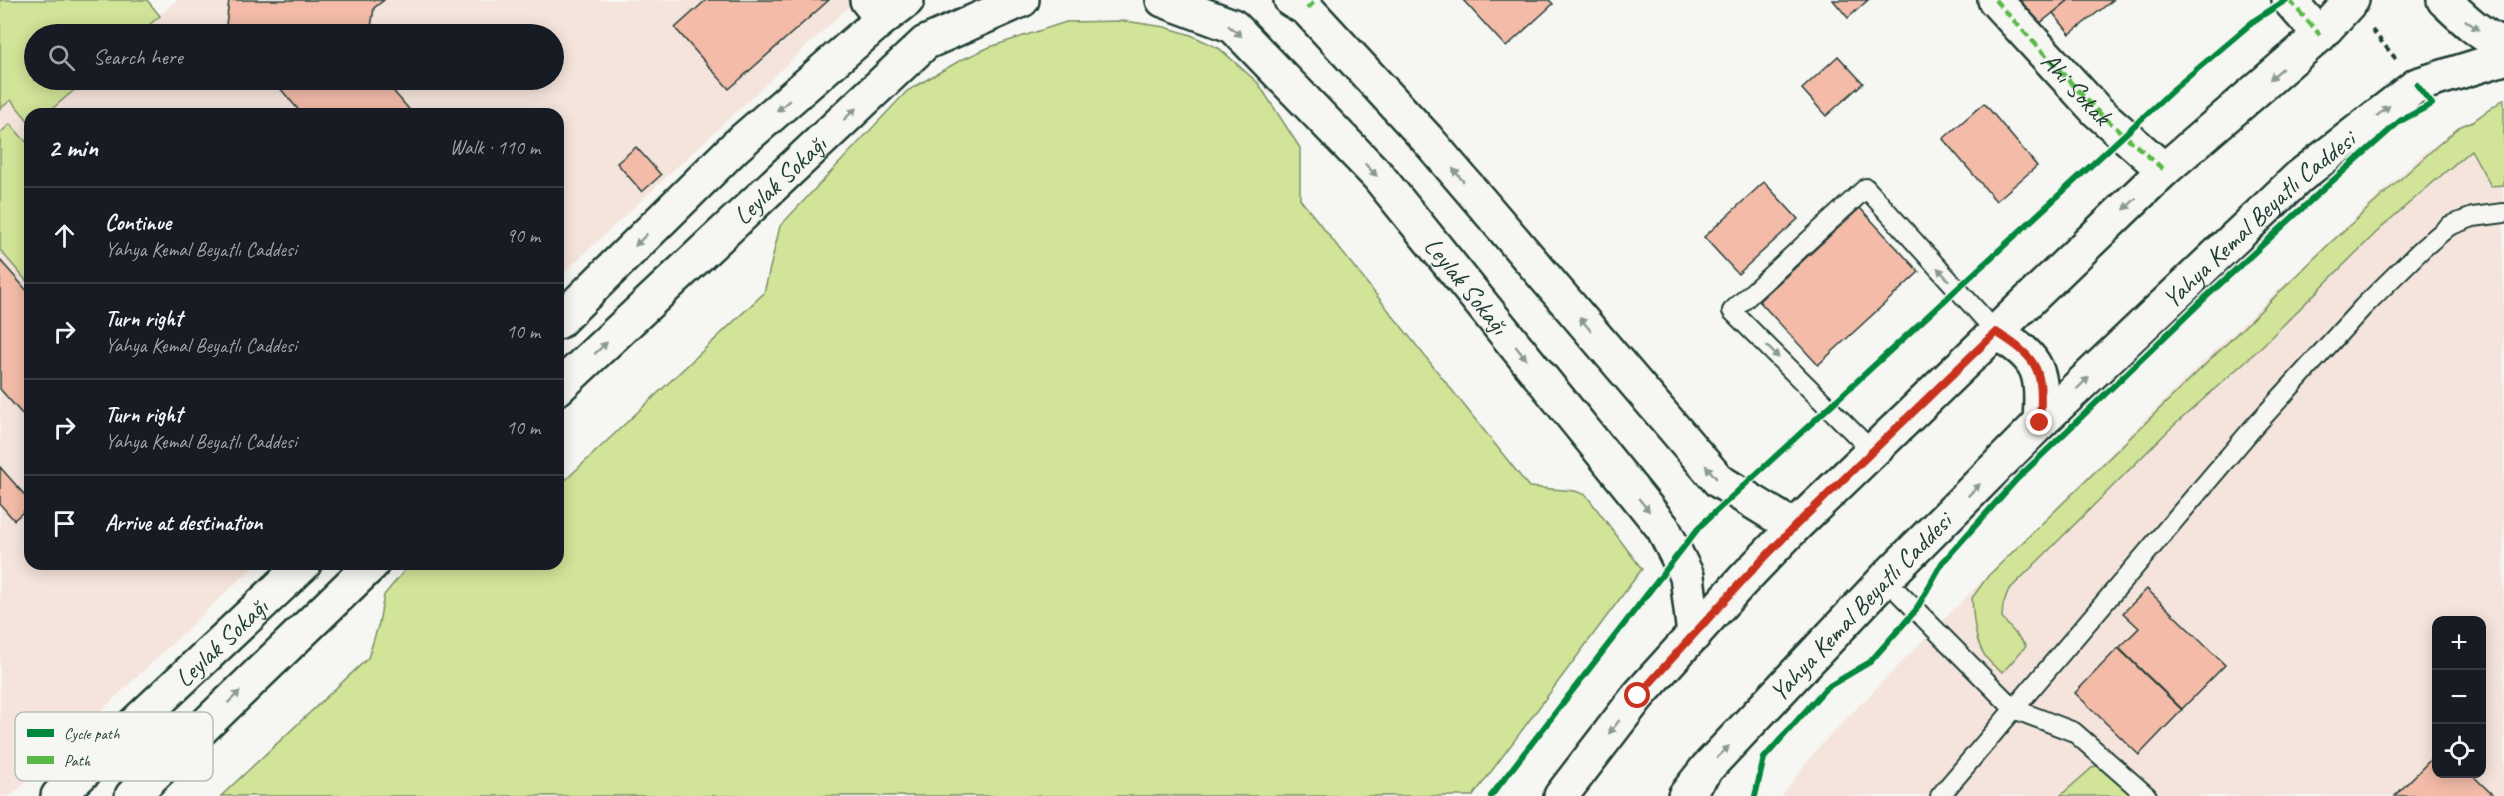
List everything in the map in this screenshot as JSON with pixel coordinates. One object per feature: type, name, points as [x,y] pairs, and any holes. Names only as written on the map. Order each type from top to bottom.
[{"type":"street","name":"Leylak Sokağı","points":[[564,382],[925,44],[1022,0]]},
{"type":"street","name":"Leylak Sokağı","points":[[1163,0],[1233,26],[1378,176],[1662,528],[1687,576],[1694,635]]},
{"type":"street","name":"Ahi Sokak","points":[[1995,0],[2097,111],[2164,170]]},
{"type":"street","points":[[2289,0],[2320,36]]},
{"type":"street","points":[[2444,0],[2464,20],[2494,41],[2504,45]]},
{"type":"street","points":[[1561,796],[1638,696],[1794,527],[2164,170],[2320,36],[2351,2]]},
{"type":"street","points":[[1305,3],[1428,140],[1719,481],[1794,527]]},
{"type":"street","name":"Leylak Sokağı","points":[[564,316],[735,147],[886,6]]},
{"type":"street","name":"Yahya Kemal Beyatlı Caddesi","points":[[1685,796],[1707,768],[1885,579],[2040,423],[2299,177],[2417,85],[2504,58]]},
{"type":"street","points":[[1996,332],[2023,349],[2037,368],[2042,392],[2040,423]]},
{"type":"street","name":"Leylak Sokağı","points":[[147,712],[298,570]]},
{"type":"street","name":"Leylak Sokağı","points":[[213,718],[366,570]]},
{"type":"street","name":"Leylak Sokağı","points":[[58,796],[74,781]]},
{"type":"street","name":"Leylak Sokağı","points":[[132,796],[148,781]]},
{"type":"lane","points":[[1873,452],[1732,310],[1866,188],[1996,332]]},
{"type":"lane","points":[[1940,796],[2252,429],[2364,306],[2449,226],[2473,217],[2504,213]]},
{"type":"lane","points":[[1885,579],[2014,709],[2074,732],[2147,796]]},
{"type":"path","points":[[2351,2],[2417,85]]},
{"type":"shaded area","points":[[177,0],[856,0],[564,272],[564,108],[53,108],[74,90],[564,90],[564,24],[149,24]]},
{"type":"shaded area","points":[[11,99],[24,115],[24,570],[250,570],[100,712],[15,712],[15,781],[27,781],[11,796],[0,796],[0,109]]},
{"type":"shaded area","points":[[2503,103],[2504,796],[1782,796],[1816,750],[1941,622],[2213,352],[2426,151]]},
{"type":"green space","points":[[0,0],[147,0],[160,16],[150,24],[24,24],[24,90],[74,90],[53,108],[24,108],[24,116],[11,100],[0,109]]},
{"type":"green space","points":[[1125,21],[1165,27],[1191,35],[1220,49],[1258,83],[1300,148],[1300,199],[1529,487],[1575,491],[1586,495],[1642,569],[1473,796],[221,796],[368,658],[379,623],[384,595],[405,570],[564,570],[564,481],[764,293],[780,226],[907,91],[959,61],[990,47],[1066,22]]},
{"type":"green space","points":[[2504,99],[2504,185],[2491,186],[2471,150],[2385,224],[2258,350],[2169,430],[2008,591],[2003,605],[2002,618],[2026,646],[2003,672],[1994,666],[1981,650],[1975,630],[1972,598],[1988,576],[2329,244],[2438,145],[2461,126],[2473,121]]},
{"type":"green space","points":[[10,124],[24,139],[24,278],[0,250],[0,133]]},
{"type":"green space","points":[[2100,765],[2134,796],[2060,796],[2093,767]]},
{"type":"building","points":[[229,0],[384,0],[374,8],[372,24],[226,24]]},
{"type":"building","points":[[706,0],[829,0],[729,89],[675,28]]},
{"type":"building","points":[[1463,0],[1549,0],[1553,4],[1506,47]]},
{"type":"building","points":[[1833,0],[1868,0],[1848,18]]},
{"type":"building","points":[[2000,0],[2069,0],[2028,33]]},
{"type":"building","points":[[2069,0],[2113,0],[2070,34],[2053,13]]},
{"type":"building","points":[[1838,56],[1863,83],[1826,116],[1802,89]]},
{"type":"building","points":[[282,90],[393,90],[408,108],[297,108]]},
{"type":"building","points":[[1984,103],[2037,166],[1996,201],[1943,139]]},
{"type":"building","points":[[636,147],[661,175],[642,192],[617,163]]},
{"type":"building","points":[[1764,182],[1798,219],[1738,274],[1704,237]]},
{"type":"building","points":[[1860,208],[1919,272],[1818,365],[1759,301]]},
{"type":"building","points":[[0,260],[24,287],[24,416],[0,389]]},
{"type":"building","points":[[0,467],[24,494],[24,511],[14,520],[0,504]]},
{"type":"building","points":[[2147,589],[2225,665],[2182,709],[2119,648],[2139,628],[2123,613]]},
{"type":"building","points":[[2118,648],[2182,710],[2139,755],[2075,693]]},
{"type":"building","points":[[2432,758],[2432,778],[2475,778],[2494,796],[2395,796]]},
{"type":"marked path","points":[[1307,9],[1316,0]]},
{"type":"marked path","points":[[1995,0],[2097,111],[2164,170]]},
{"type":"marked path","points":[[2289,0],[2320,35]]},
{"type":"cycle path","points":[[1491,796],[1700,526],[2175,88],[2255,20],[2286,0]]},
{"type":"cycle path","points":[[1755,796],[1764,758],[1826,688],[1870,662],[1916,610],[1942,563],[2017,479],[2207,296],[2320,192],[2400,121],[2432,104],[2417,85]]},
{"type":"route","points":[[1638,696],[1794,527],[1996,332],[2023,349],[2037,368],[2042,392],[2040,423]]}]
